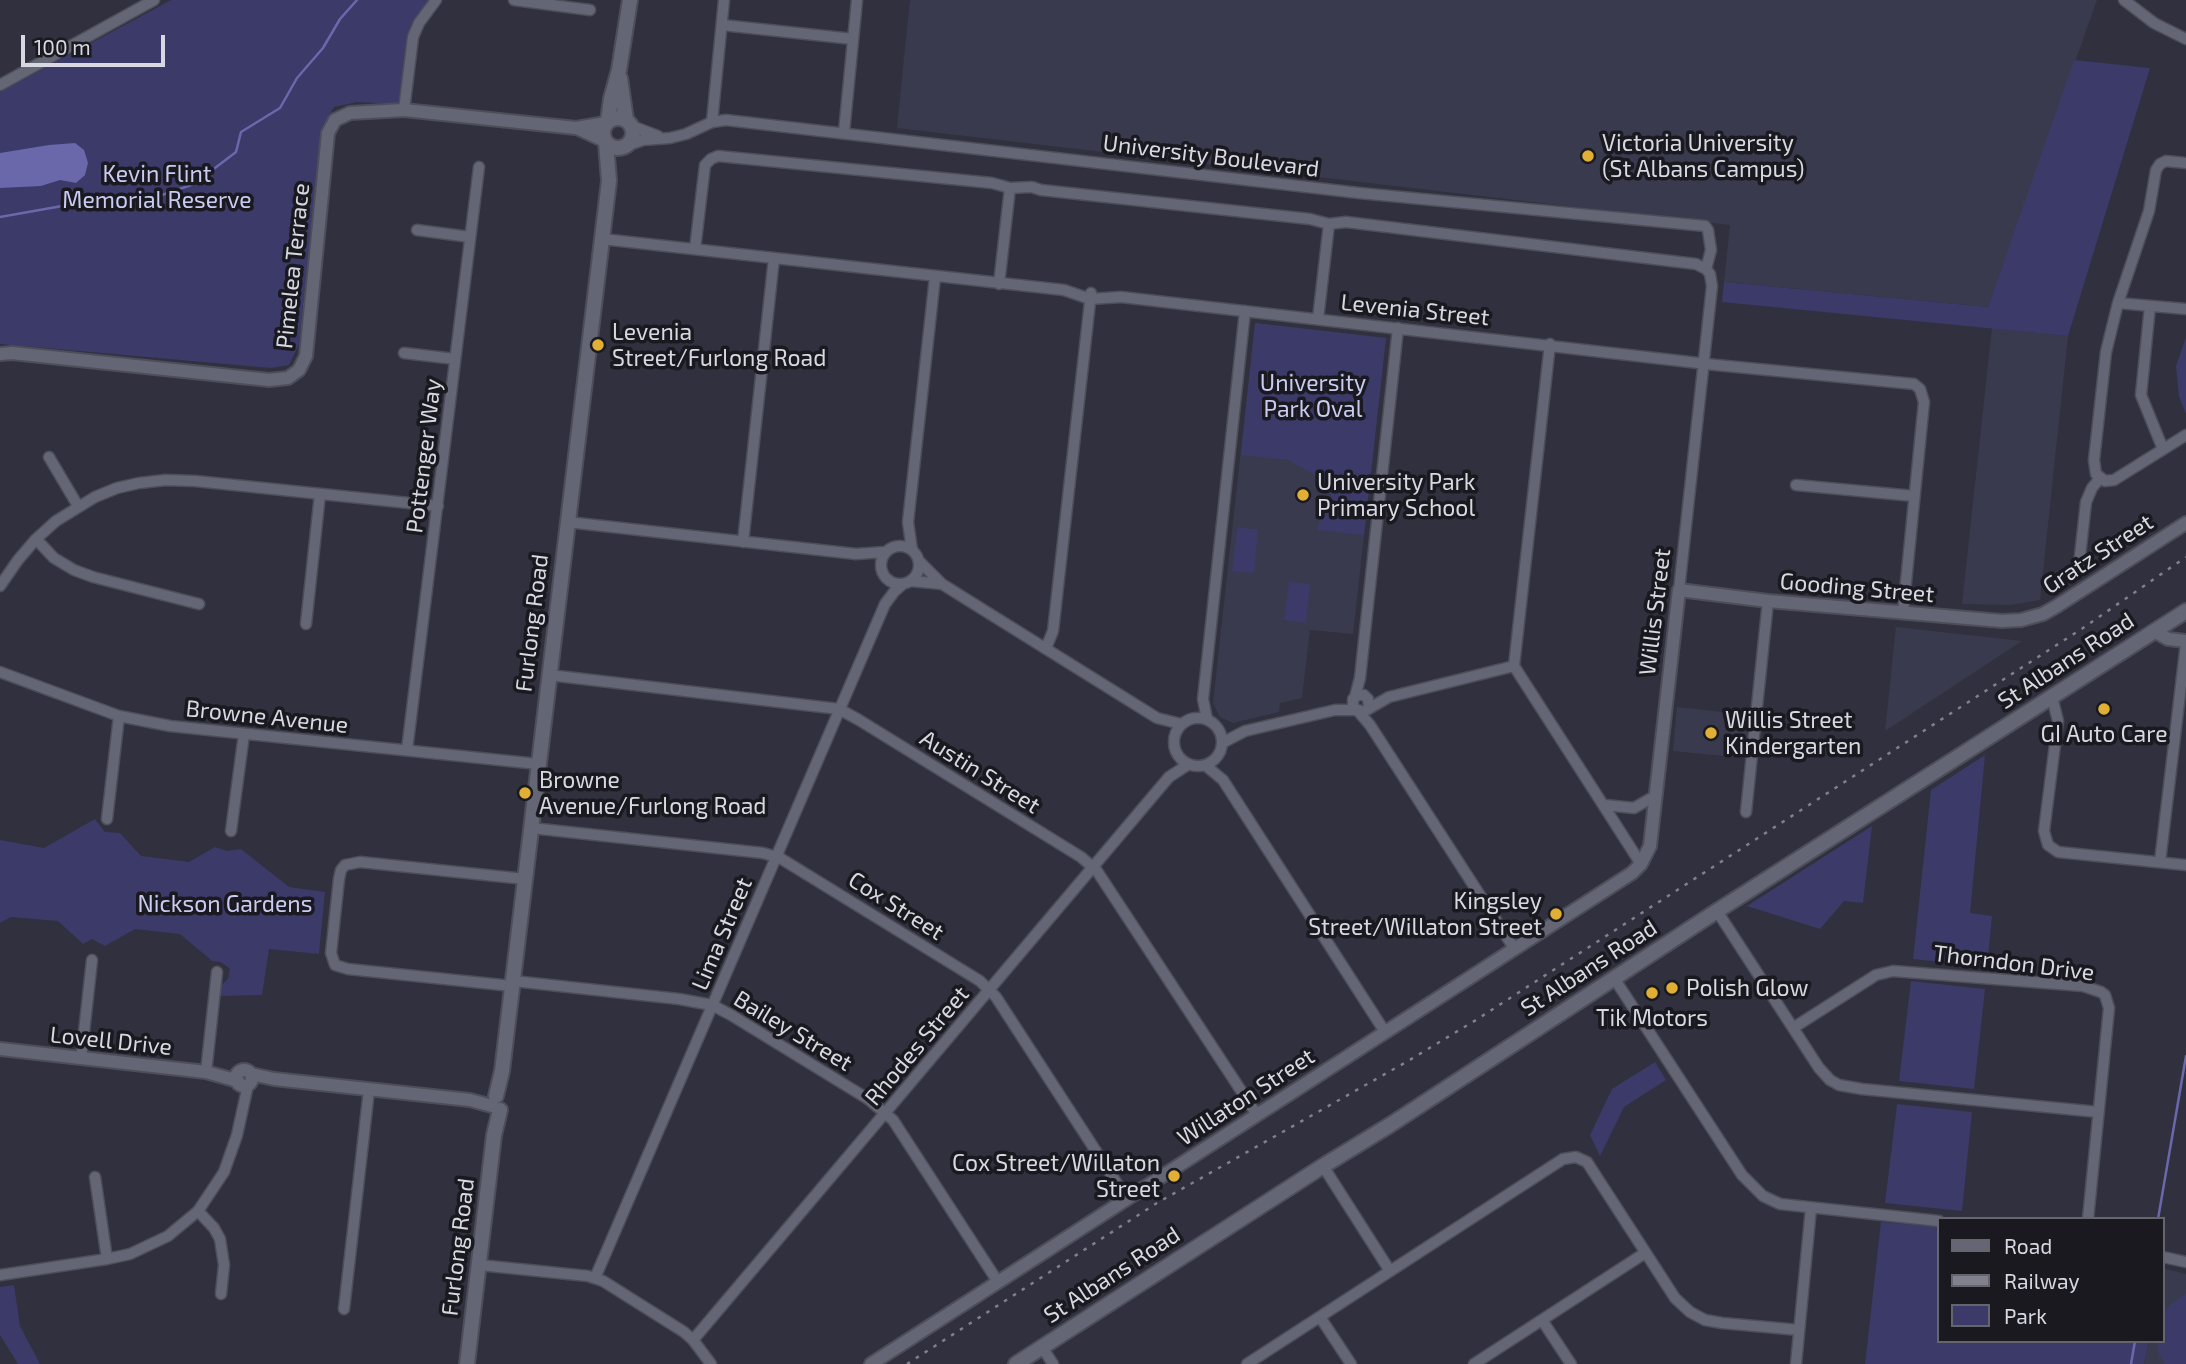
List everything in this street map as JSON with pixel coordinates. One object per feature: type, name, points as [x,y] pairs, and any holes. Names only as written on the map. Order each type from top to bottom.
[{"type":"main road","points":[[619,70],[621,96],[632,139],[625,147],[616,148],[606,142],[603,132],[619,70],[630,0]]},
{"type":"main road","points":[[607,122],[617,117],[629,123]]},
{"type":"main road","name":"Furlong Road","points":[[467,1364],[496,1103],[513,983],[609,181],[606,142]]},
{"type":"main road","name":"Furlong Road","points":[[609,181],[625,147]]},
{"type":"main road","name":"St Albans Road","points":[[1016,1364],[2186,611]]},
{"type":"street","points":[[0,85],[154,0]]},
{"type":"street","points":[[404,110],[413,37],[419,23],[436,0]]},
{"type":"street","points":[[513,0],[590,10]]},
{"type":"street","points":[[712,122],[724,0]]},
{"type":"street","points":[[844,132],[857,0]]},
{"type":"street","points":[[2124,0],[2154,23],[2186,39]]},
{"type":"street","points":[[722,25],[853,39]]},
{"type":"street","name":"Pimelea Terrace","points":[[4,352],[283,380],[293,375],[303,364],[307,348],[328,133],[335,120],[350,113],[404,110],[576,128],[607,122]]},
{"type":"street","name":"University Boulevard","points":[[625,147],[643,140],[686,134],[712,122],[747,122],[1359,193],[1705,226],[1711,250],[1706,269]]},
{"type":"street","points":[[629,123],[653,135],[670,138]]},
{"type":"street","name":"Pimelea Terrace","points":[[576,128],[606,142]]},
{"type":"street","points":[[695,249],[705,165],[718,156],[992,183],[1010,192],[1026,186],[1041,190],[1317,220],[1328,228]]},
{"type":"street","points":[[2186,163],[2166,161],[2156,170],[2149,211],[2118,303],[2106,352],[2094,460],[2096,474],[2100,478],[2114,480],[2186,435]]},
{"type":"street","name":"Pottenger Way","points":[[407,750],[480,167]]},
{"type":"street","points":[[999,284],[1010,192]]},
{"type":"street","points":[[1328,228],[1346,222],[1687,261],[1706,269]]},
{"type":"street","points":[[1318,319],[1328,228]]},
{"type":"street","points":[[417,230],[471,237]]},
{"type":"street","name":"Levenia Street","points":[[602,239],[999,284],[1075,289],[1090,296],[1110,293],[1121,297],[1914,384],[1920,389],[1924,402],[1914,496]]},
{"type":"street","points":[[743,542],[774,258]]},
{"type":"street","name":"Willis Street","points":[[1641,864],[1650,846],[1704,362],[1712,286],[1710,274],[1706,269]]},
{"type":"street","points":[[934,277],[908,522],[912,550],[942,584],[1157,718],[1174,738],[1177,754],[1189,764],[1205,765],[1216,758],[1222,743],[1219,730],[1207,719],[1203,699],[1245,311]]},
{"type":"street","points":[[1046,648],[1053,631],[1090,296]]},
{"type":"street","points":[[2118,303],[2186,309]]},
{"type":"street","points":[[2150,306],[2141,395],[2163,449]]},
{"type":"street","points":[[1398,328],[1360,678],[1361,703],[1370,725],[1514,948]]},
{"type":"street","points":[[1550,344],[1514,666],[1641,864]]},
{"type":"street","points":[[404,353],[455,359]]},
{"type":"street","points":[[49,457],[78,506]]},
{"type":"street","points":[[2079,565],[2087,502],[2092,488],[2100,478]]},
{"type":"street","points":[[0,586],[36,539],[56,521],[78,506],[117,488],[166,480],[195,481],[438,506]]},
{"type":"street","points":[[1796,485],[1914,496],[1903,612]]},
{"type":"street","points":[[306,624],[320,494]]},
{"type":"street","points":[[882,572],[889,549],[908,522]]},
{"type":"street","points":[[567,523],[856,554],[903,545],[912,550]]},
{"type":"street","name":"Gratz Street","points":[[2032,618],[2057,606],[2186,523]]},
{"type":"street","points":[[36,539],[54,558],[74,570],[199,604]]},
{"type":"street","points":[[856,554],[871,560],[892,583],[942,584]]},
{"type":"street","points":[[907,582],[918,572],[919,561]]},
{"type":"street","name":"Lima Street","points":[[595,1278],[884,604],[886,588],[882,572]]},
{"type":"street","name":"Lima Street","points":[[884,604],[907,582]]},
{"type":"street","name":"Gooding Street","points":[[1679,590],[1769,601],[2002,621],[2032,618]]},
{"type":"street","points":[[1746,812],[1769,601]]},
{"type":"street","points":[[2154,631],[2168,639],[2186,642],[2160,862]]},
{"type":"street","points":[[1222,743],[1245,731],[1514,666]]},
{"type":"street","name":"Austin Street","points":[[549,675],[839,709],[859,720],[1093,866],[1257,1115]]},
{"type":"street","name":"Browne Avenue","points":[[1,676],[119,716],[170,726],[538,764]]},
{"type":"street","points":[[2052,697],[2058,721],[2044,831],[2050,847],[2058,852],[2186,865]]},
{"type":"street","points":[[1194,718],[1203,699]]},
{"type":"street","points":[[107,819],[119,716]]},
{"type":"street","points":[[1157,718],[1181,724]]},
{"type":"street","points":[[1174,738],[1181,724],[1194,718],[1207,719]]},
{"type":"street","points":[[1219,730],[1245,731]]},
{"type":"street","points":[[231,831],[243,734]]},
{"type":"street","name":"Rhodes Street","points":[[1169,776],[1177,754]]},
{"type":"street","points":[[1216,758],[1223,780],[1385,1032]]},
{"type":"street","name":"Rhodes Street","points":[[693,1340],[1169,776],[1189,764]]},
{"type":"street","points":[[1205,765],[1223,780]]},
{"type":"street","points":[[1605,806],[1634,808],[1655,796]]},
{"type":"street","name":"Cox Street","points":[[531,828],[775,856],[945,959],[990,989],[1127,1199]]},
{"type":"street","name":"Bailey Street","points":[[525,879],[360,862],[345,865],[339,879],[331,953],[335,965],[348,969],[679,999],[712,1005],[884,1111],[893,1120],[998,1282]]},
{"type":"street","name":"Willaton Street","points":[[871,1364],[1632,873],[1641,864]]},
{"type":"street","points":[[1717,911],[1823,1074],[1839,1085],[2098,1112]]},
{"type":"street","points":[[81,1059],[92,960]]},
{"type":"street","name":"Thorndon Drive","points":[[1793,1027],[1876,975],[1893,971],[2094,989],[2105,995],[2109,1009],[2088,1217]]},
{"type":"street","points":[[212,1073],[217,972]]},
{"type":"street","points":[[1614,978],[1752,1187],[1772,1200],[1811,1208],[1938,1221]]},
{"type":"street","name":"Lovell Drive","points":[[0,1049],[212,1073],[244,1080],[274,1079],[496,1103]]},
{"type":"street","points":[[0,1275],[107,1259],[150,1246],[168,1236],[198,1211],[217,1187],[237,1135],[244,1080]]},
{"type":"street","points":[[344,1310],[369,1090]]},
{"type":"street","points":[[1247,1364],[1563,1159],[1576,1157],[1587,1162],[1675,1298],[1690,1312],[1705,1320],[1799,1330]]},
{"type":"street","points":[[1323,1166],[1390,1271]]},
{"type":"street","points":[[95,1177],[107,1259]]},
{"type":"street","points":[[1796,1364],[1811,1208]]},
{"type":"street","points":[[198,1211],[220,1239],[224,1265],[221,1294]]},
{"type":"street","points":[[1474,1364],[1645,1253]]},
{"type":"street","points":[[2165,1257],[2186,1262]]},
{"type":"street","points":[[479,1265],[595,1278],[693,1340],[711,1364]]},
{"type":"street","points":[[1320,1317],[1351,1364]]},
{"type":"street","points":[[1542,1320],[1571,1364]]},
{"type":"street","points":[[1042,1347],[1053,1364]]},
{"type":"shaded area","name":"Victoria University (St Albans Campus)","points":[[910,0],[2097,0],[1988,307],[1724,282],[1730,225],[897,128]]},
{"type":"shaded area","points":[[75,143],[84,150],[88,163],[85,175],[76,183],[60,180],[41,186],[0,188],[0,153]]},
{"type":"shaded area","name":"University Park Primary School","points":[[1255,323],[1386,338],[1353,634],[1310,630],[1302,698],[1280,703],[1279,712],[1233,723],[1220,717],[1213,703]]},
{"type":"shaded area","points":[[1992,328],[2068,336],[2040,600],[2010,605],[1962,604]]},
{"type":"shaded area","points":[[1896,627],[2022,641],[1885,731]]},
{"type":"shaded area","name":"Willis Street Kindergarten","points":[[1677,707],[1749,715],[1745,758],[1673,751]]},
{"type":"shaded area","points":[[2165,1269],[2186,1274],[2186,1364],[2144,1364],[2149,1343],[2165,1343]]},
{"type":"green space","name":"Kevin Flint Memorial Reserve","points":[[171,0],[430,0],[415,20],[406,47],[399,104],[357,102],[334,107],[321,129],[299,344],[289,365],[271,368],[0,344],[0,92]]},
{"type":"green space","points":[[2074,60],[2150,68],[2068,336],[1722,302],[1724,282],[1988,307]]},
{"type":"green space","name":"University Park Oval","points":[[1255,323],[1386,338],[1364,535],[1317,530],[1322,510],[1332,498],[1324,480],[1288,460],[1241,455]]},
{"type":"green space","points":[[2186,337],[2186,414],[2179,397],[2176,366]]},
{"type":"green space","points":[[1237,527],[1258,530],[1254,573],[1232,571]]},
{"type":"green space","points":[[1289,582],[1310,584],[1306,623],[1284,620]]},
{"type":"green space","points":[[1985,755],[1970,913],[1992,916],[1987,967],[1913,959],[1931,790]]},
{"type":"green space","name":"Nickson Gardens","points":[[95,819],[105,832],[120,833],[141,856],[189,862],[215,847],[227,851],[241,849],[289,887],[325,892],[319,954],[269,949],[262,995],[218,996],[220,986],[228,979],[230,969],[221,962],[212,961],[180,934],[135,929],[105,946],[92,939],[83,944],[58,921],[11,917],[0,923],[0,840],[44,848]]},
{"type":"green space","points":[[1872,826],[1863,903],[1844,901],[1820,929],[1747,906]]},
{"type":"green space","points":[[1911,981],[1985,989],[1974,1089],[1899,1081]]},
{"type":"green space","points":[[1655,1062],[1666,1080],[1624,1107],[1600,1156],[1590,1135],[1612,1089]]},
{"type":"green space","points":[[1897,1104],[1972,1112],[1962,1211],[1885,1203]]},
{"type":"green space","points":[[1881,1222],[1938,1227],[1938,1343],[2149,1343],[2144,1364],[1865,1364]]},
{"type":"green space","points":[[14,1285],[20,1326],[40,1364],[18,1364],[0,1335],[0,1287]]},
{"type":"green space","points":[[2186,1294],[2186,1364],[2165,1364],[2159,1354],[2157,1343],[2165,1343],[2165,1311]]},
{"type":"waterway","points":[[0,217],[107,198],[162,195],[194,184],[236,152],[241,132],[280,108],[297,78],[323,48],[340,19],[357,0]]},
{"type":"waterway","points":[[2158,1217],[2186,1056]]},
{"type":"waterway","points":[[2131,1364],[2135,1343]]},
{"type":"railway","points":[[907,1364],[1157,1203],[1476,1020],[2083,628],[2186,557]]},
{"type":"place","name":"Victoria University (St Albans Campus)","points":[[1588,156]]},
{"type":"place","name":"Levenia Street/Furlong Road","points":[[598,345]]},
{"type":"place","name":"University Park Primary School","points":[[1303,495]]},
{"type":"place","name":"GI Auto Care","points":[[2104,709]]},
{"type":"place","name":"Willis Street Kindergarten","points":[[1711,733]]},
{"type":"place","name":"Browne Avenue/Furlong Road","points":[[525,793]]},
{"type":"place","name":"Kingsley Street/Willaton Street","points":[[1556,914]]},
{"type":"place","name":"Polish Glow","points":[[1672,988]]},
{"type":"place","name":"Tik Motors","points":[[1652,993]]},
{"type":"place","name":"Cox Street/Willaton Street","points":[[1174,1176]]}]
